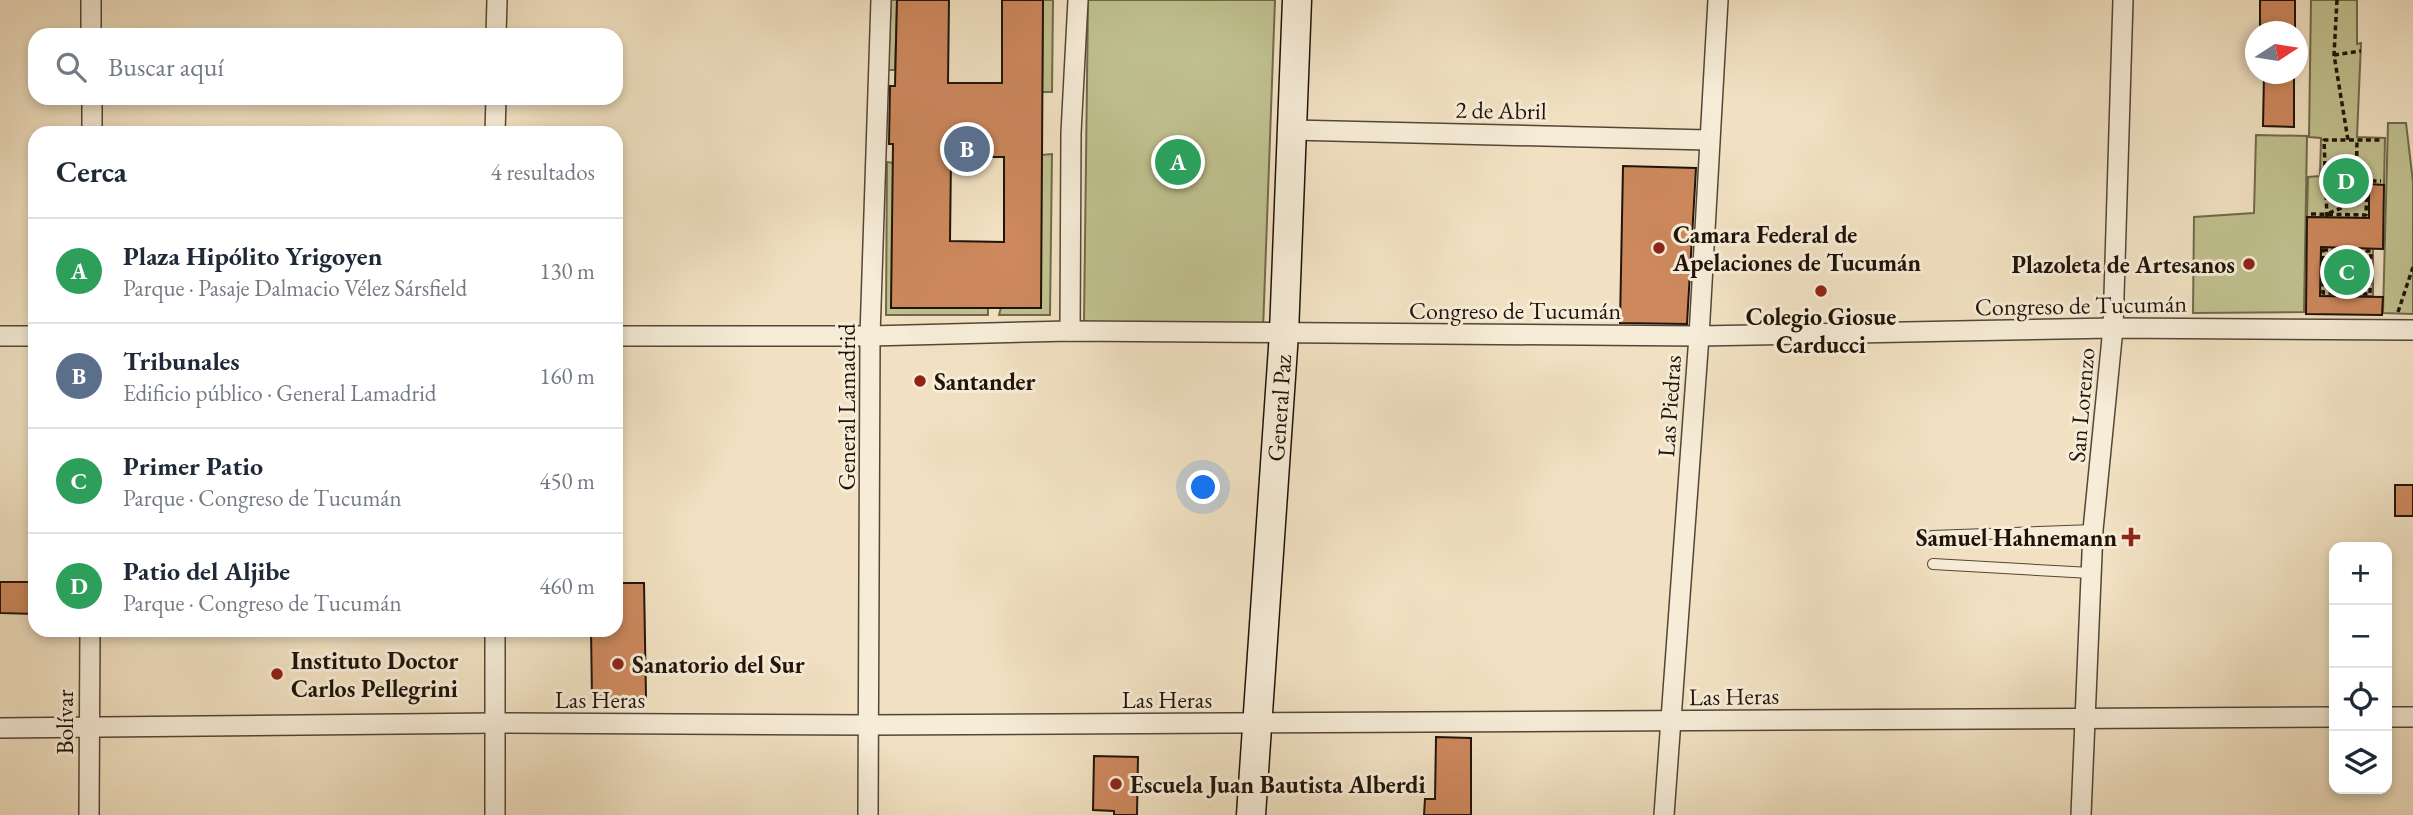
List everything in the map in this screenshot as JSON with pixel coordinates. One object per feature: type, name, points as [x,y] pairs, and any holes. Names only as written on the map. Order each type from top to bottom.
[{"type":"street","points":[[91,0],[91,28]]},
{"type":"street","points":[[496,28],[497,0]]},
{"type":"street","name":"General Lamadrid","points":[[868,815],[870,336],[881,0]]},
{"type":"street","points":[[1070,331],[1071,134],[1078,0]]},
{"type":"street","name":"General Paz","points":[[1251,815],[1284,333],[1297,0]]},
{"type":"street","name":"Las Piedras","points":[[1664,815],[1699,336],[1717,0]]},
{"type":"street","name":"San Lorenzo","points":[[2081,815],[2093,530],[2113,328],[2123,0]]},
{"type":"street","points":[[92,105],[92,126]]},
{"type":"street","points":[[495,126],[496,105]]},
{"type":"street","name":"2 de Abril","points":[[1292,130],[1708,140]]},
{"type":"street","name":"Congreso de Tucumán","points":[[623,336],[870,336],[1070,331],[1699,336],[2113,328],[2413,330]]},
{"type":"street","points":[[0,336],[28,336]]},
{"type":"street","name":"Bolívar","points":[[89,815],[90,637]]},
{"type":"street","points":[[495,637],[495,815]]},
{"type":"street","name":"Las Heras","points":[[0,728],[496,723],[870,725],[2329,717]]},
{"type":"street","points":[[2392,717],[2413,717]]},
{"type":"lane","points":[[1932,536],[2093,530]]},
{"type":"lane","points":[[1933,564],[2091,573]]},
{"type":"path","points":[[2337,0],[2334,55],[2348,140]]},
{"type":"path","points":[[2334,55],[2361,51]]},
{"type":"path","points":[[2357,174],[2324,173],[2324,140],[2380,140]]},
{"type":"path","points":[[2327,216],[2358,199],[2357,140]]},
{"type":"path","points":[[2327,173],[2327,216]]},
{"type":"path","points":[[2311,214],[2366,215],[2367,181],[2381,181]]},
{"type":"path","points":[[2358,199],[2366,200]]},
{"type":"path","points":[[2345,295],[2346,249]]},
{"type":"path","points":[[2346,249],[2371,251],[2370,294],[2323,293],[2323,250],[2346,249]]},
{"type":"path","points":[[2392,330],[2413,267]]},
{"type":"green space","points":[[891,0],[897,0],[895,70],[888,70]]},
{"type":"green space","points":[[1043,0],[1053,0],[1052,92],[1042,92]]},
{"type":"green space","points":[[1088,0],[1275,0],[1263,330],[1084,323]]},
{"type":"green space","points":[[2311,0],[2357,0],[2357,44],[2361,43],[2357,137],[2385,138],[2384,185],[2369,185],[2369,218],[2307,217],[2308,177],[2320,176],[2321,138],[2309,137]]},
{"type":"green space","points":[[2388,123],[2406,123],[2413,182],[2413,314],[2383,313]]},
{"type":"green space","name":"Plazoleta de Artesanos","points":[[2256,135],[2307,136],[2304,312],[2193,313],[2194,217],[2254,213]]},
{"type":"green space","points":[[1052,154],[1050,315],[999,315],[1042,155]]},
{"type":"green space","points":[[887,162],[893,163],[988,308],[988,315],[886,315]]},
{"type":"green space","points":[[2321,247],[2373,248],[2373,296],[2320,296]]},
{"type":"building","points":[[897,0],[949,0],[948,83],[1002,83],[1002,0],[1043,0],[1041,308],[891,308],[893,144],[889,144],[890,86],[895,86]],"holes":[[[951,157],[1004,157],[1004,242],[950,241]]]},
{"type":"building","points":[[2260,0],[2295,0],[2295,21],[2260,21]]},
{"type":"building","points":[[2264,84],[2294,84],[2294,127],[2263,126]]},
{"type":"building","name":"Camara Federal de Apelaciones de Tucumán","points":[[1623,166],[1696,168],[1687,324],[1620,323]]},
{"type":"building","points":[[2369,184],[2384,185],[2383,249],[2321,247],[2320,296],[2383,297],[2382,315],[2306,314],[2307,217],[2369,218]]},
{"type":"building","points":[[2395,485],[2413,485],[2413,516],[2395,516]]},
{"type":"building","points":[[0,582],[28,582],[28,614],[0,613]]},
{"type":"building","name":"Sanatorio del Sur","points":[[623,583],[644,583],[646,697],[592,698],[591,637],[623,637]]},
{"type":"building","points":[[1436,737],[1471,738],[1471,815],[1424,815],[1425,799],[1435,799]]},
{"type":"building","name":"Escuela Juan Bautista Alberdi","points":[[1094,756],[1138,757],[1137,815],[1114,815],[1114,811],[1093,810]]},
{"type":"place","name":"Tribunales","points":[[967,149]]},
{"type":"place","name":"Plaza Hipólito Yrigoyen","points":[[1178,162]]},
{"type":"place","name":"Patio del Aljibe","points":[[2346,181]]},
{"type":"place","name":"Camara Federal de Apelaciones de Tucumán","points":[[1659,248]]},
{"type":"place","name":"Plazoleta de Artesanos","points":[[2249,264]]},
{"type":"place","name":"Primer Patio","points":[[2347,272]]},
{"type":"place","name":"Colegio Giosue Carducci","points":[[1821,291]]},
{"type":"place","name":"Santander","points":[[920,381]]},
{"type":"place","name":"Samuel Hahnemann","points":[[2131,537]]},
{"type":"place","name":"Sanatorio del Sur","points":[[618,664]]},
{"type":"place","name":"Instituto Doctor Carlos Pellegrini","points":[[277,674]]},
{"type":"place","name":"Escuela Juan Bautista Alberdi","points":[[1116,784]]}]
